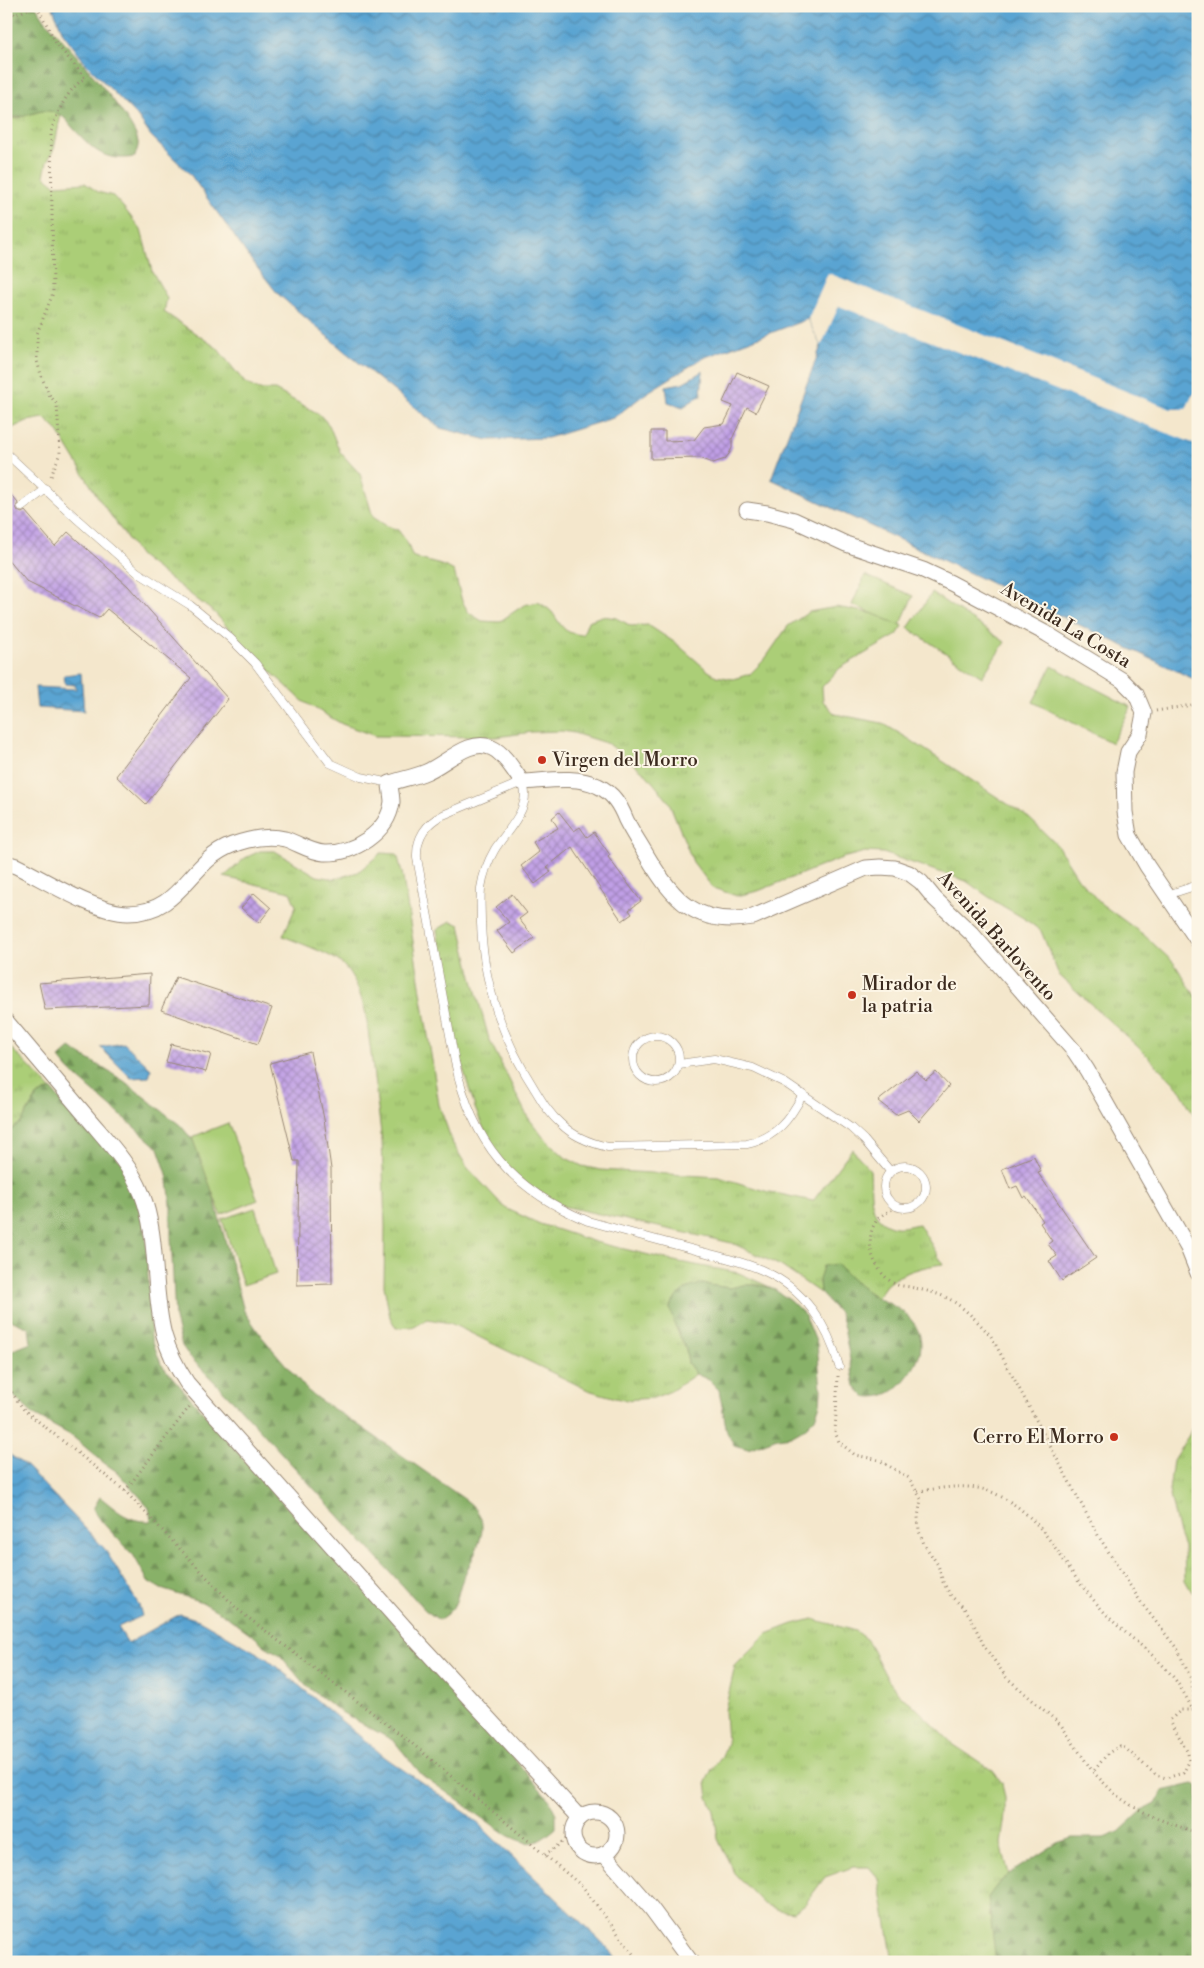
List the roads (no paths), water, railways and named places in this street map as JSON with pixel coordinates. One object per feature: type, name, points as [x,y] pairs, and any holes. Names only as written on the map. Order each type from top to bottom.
[{"type":"street","name":"Avenida La Costa","points":[[746,510],[794,520],[846,544],[922,570],[975,594],[1047,634],[1122,680],[1136,694],[1144,713],[1140,734],[1128,752],[1125,765],[1125,812],[1130,835],[1167,895]]},
{"type":"street","points":[[6,863],[16,866],[102,909],[119,913],[144,911],[160,906],[174,896],[203,863],[221,850],[241,842],[262,838],[284,839],[316,852],[324,853],[339,852],[361,844],[373,835],[387,816],[392,802],[390,783],[428,771],[469,748],[481,745],[498,751],[522,782]]},
{"type":"street","name":"Avenida Barlovento","points":[[522,782],[578,781],[597,786],[608,792],[621,808],[670,891],[685,905],[712,917],[732,919],[752,917],[866,868],[888,867],[902,870],[916,877],[967,929],[1074,1052],[1087,1070],[1188,1248],[1198,1273]]},
{"type":"street","points":[[1167,895],[1198,941]]},
{"type":"street","points":[[6,1022],[115,1151],[142,1193],[150,1225],[161,1320],[165,1337],[178,1368],[198,1397],[414,1638],[580,1818]]},
{"type":"street","points":[[595,1812],[604,1813],[611,1818],[616,1825],[617,1834],[616,1842],[611,1849],[604,1854],[596,1856],[580,1850],[573,1834],[580,1818],[595,1812]]},
{"type":"street","points":[[604,1854],[651,1908],[691,1962]]},
{"type":"lane","points":[[6,453],[137,572],[190,605],[230,638],[255,663],[330,763],[361,777],[390,783]]},
{"type":"lane","points":[[22,507],[46,489]]},
{"type":"lane","points":[[803,1094],[790,1118],[780,1129],[761,1140],[747,1144],[608,1147],[578,1137],[554,1118],[521,1068],[506,1037],[489,984],[481,930],[480,900],[483,878],[493,853],[522,808],[526,790],[522,782],[434,820],[424,830],[417,848],[417,858],[458,1078],[468,1109],[478,1131],[492,1151],[513,1175],[545,1200],[566,1212],[588,1221],[751,1266],[779,1279],[803,1298],[818,1316],[829,1337],[839,1366]]},
{"type":"lane","points":[[1167,895],[1198,885]]},
{"type":"lane","points":[[652,1036],[661,1036],[676,1046],[679,1064],[669,1078],[652,1081],[643,1078],[637,1071],[634,1063],[634,1054],[644,1040],[652,1036]]},
{"type":"lane","points":[[679,1064],[714,1059],[754,1068],[803,1094],[851,1128],[864,1140],[890,1171]]},
{"type":"lane","points":[[905,1165],[914,1167],[921,1172],[925,1179],[925,1196],[920,1203],[904,1209],[896,1207],[889,1202],[884,1195],[883,1186],[885,1178],[890,1171],[897,1166],[905,1165]]},
{"type":"water","points":[[52,6],[1198,6],[1198,681],[771,479],[821,346],[808,319],[703,358],[648,392],[613,418],[548,438],[488,440],[440,428],[343,350],[278,294],[251,260],[190,174],[151,136],[137,116],[86,64],[63,33]]},
{"type":"water","points":[[703,371],[701,395],[683,407],[668,402],[666,386],[682,383]]},
{"type":"water","points":[[81,673],[84,711],[37,708],[35,687],[76,689],[75,685],[65,684],[64,675]]},
{"type":"water","points":[[124,1043],[151,1069],[149,1077],[131,1078],[100,1047]]},
{"type":"water","points":[[6,1452],[26,1466],[104,1548],[139,1605],[142,1616],[118,1627],[128,1643],[180,1614],[199,1620],[266,1658],[386,1758],[469,1815],[607,1947],[617,1962],[6,1962]]},
{"type":"place","name":"Virgen del Morro","points":[[542,760]]},
{"type":"place","name":"Mirador de la patria","points":[[852,995]]},
{"type":"place","name":"Cerro El Morro","points":[[1114,1437]]}]
